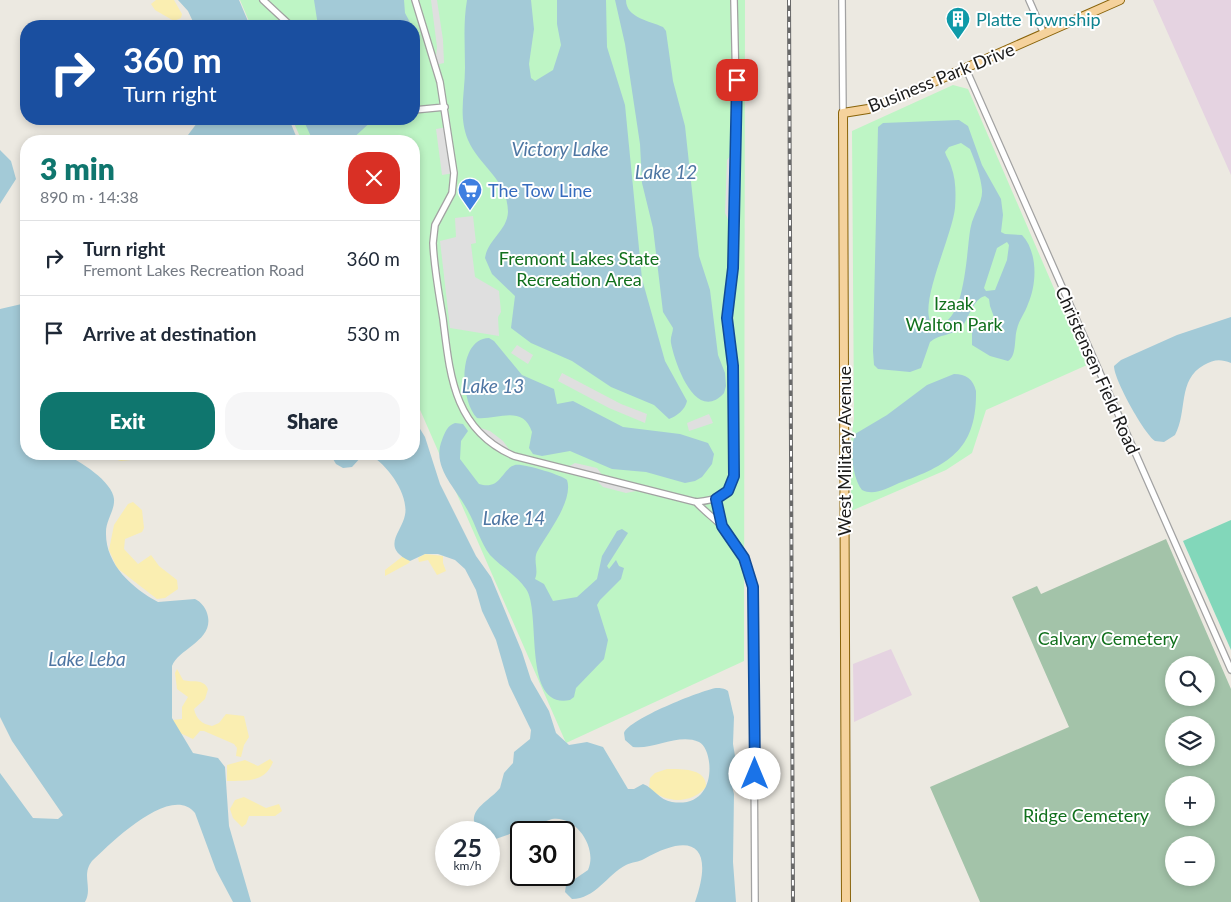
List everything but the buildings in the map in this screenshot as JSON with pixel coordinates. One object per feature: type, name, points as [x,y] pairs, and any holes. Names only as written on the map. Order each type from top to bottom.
[{"type":"main road","name":"Business Park Drive","points":[[843,113],[883,104],[1120,0]]},
{"type":"main road","name":"West Military Avenue","points":[[843,113],[846,902]]},
{"type":"street","points":[[262,0],[284,20]]},
{"type":"street","points":[[415,0],[435,65],[444,107],[454,183],[450,199],[434,228],[432,243],[450,372],[457,398],[467,418],[488,440],[514,456],[696,502],[716,499],[728,491],[734,476],[733,366],[727,318],[733,268],[737,136],[734,0]]},
{"type":"street","name":"West Military Avenue","points":[[842,0],[843,113]]},
{"type":"street","points":[[1029,0],[1044,34]]},
{"type":"street","name":"Christensen Field Road","points":[[966,69],[1231,670]]},
{"type":"street","points":[[420,109],[444,107]]},
{"type":"street","points":[[716,499],[722,526]]},
{"type":"street","points":[[696,502],[722,526],[744,558],[750,574],[754,595],[755,902]]},
{"type":"shaded area","points":[[431,0],[437,0],[443,40],[444,63],[435,65],[437,47]]},
{"type":"shaded area","points":[[1153,0],[1231,0],[1231,175]]},
{"type":"shaded area","points":[[447,127],[454,173],[442,175],[436,129]]},
{"type":"shaded area","points":[[737,147],[733,230],[725,213],[727,160]]},
{"type":"shaded area","points":[[473,216],[476,243],[471,244],[475,277],[499,291],[501,312],[498,317],[499,336],[450,328],[440,241],[456,237],[455,218]]},
{"type":"shaded area","points":[[517,345],[533,355],[528,364],[511,353]]},
{"type":"shaded area","points":[[562,373],[621,404],[647,414],[645,423],[609,408],[558,381]]},
{"type":"shaded area","points":[[709,414],[713,423],[689,431],[687,423]]},
{"type":"shaded area","points":[[474,426],[490,431],[503,441],[514,456],[504,451]]},
{"type":"shaded area","points":[[575,463],[597,468],[606,480],[646,489],[626,493],[603,487],[592,476],[564,469]]},
{"type":"shaded area","points":[[891,649],[912,695],[854,722],[853,664]]},
{"type":"sand","points":[[156,0],[174,0],[182,14],[181,18],[172,20],[155,10],[151,4]]},
{"type":"sand","points":[[133,502],[142,510],[144,528],[142,532],[125,539],[124,549],[138,564],[151,555],[159,566],[177,580],[178,589],[165,598],[157,599],[117,568],[109,550],[114,525],[128,504]]},
{"type":"sand","points":[[425,554],[443,556],[446,571],[437,575],[428,560],[419,562],[418,558]]},
{"type":"sand","points":[[403,556],[410,561],[409,563],[385,576],[385,570]]},
{"type":"sand","points":[[177,669],[183,680],[201,682],[208,689],[205,699],[194,709],[196,716],[202,722],[212,726],[219,723],[226,714],[244,716],[249,737],[244,745],[241,757],[236,756],[237,748],[234,744],[204,731],[200,731],[193,739],[180,733],[173,720],[182,719],[182,707],[188,697],[177,689],[175,673]]},
{"type":"sand","points":[[270,759],[273,762],[265,774],[253,779],[227,781],[227,765],[245,760],[258,766]]},
{"type":"sand","points":[[667,769],[698,773],[705,781],[706,787],[693,797],[685,799],[678,800],[662,797],[649,788],[650,778],[655,773]]},
{"type":"sand","points":[[244,797],[266,808],[279,804],[282,811],[275,816],[249,816],[246,824],[242,827],[233,818],[230,809],[235,800]]},
{"type":"green space","name":"Fremont Lakes State Recreation Area","points":[[240,0],[745,0],[744,661],[566,743],[420,410],[420,135],[299,135],[295,125],[420,125],[420,20],[248,20]]},
{"type":"green space","name":"Izaak Walton Park","points":[[953,85],[968,89],[1087,365],[986,410],[972,453],[946,470],[851,511],[851,441],[854,418],[852,131]]},
{"type":"green space","points":[[1231,520],[1231,650],[1183,541]]},
{"type":"green space","name":"Ridge Cemetery","points":[[1166,539],[1231,689],[1231,902],[980,902],[930,787],[1069,727],[1012,597],[1037,586],[1041,594]]},
{"type":"water","points":[[178,0],[239,0],[247,20],[192,20],[188,11]]},
{"type":"water","points":[[314,0],[404,0],[405,13],[409,20],[317,20]]},
{"type":"water","name":"Victory Lake","points":[[467,0],[531,0],[534,29],[529,64],[531,78],[535,81],[553,70],[561,45],[557,24],[557,0],[606,0],[607,47],[625,105],[642,279],[665,361],[687,401],[683,410],[672,418],[669,419],[654,405],[611,387],[572,361],[531,343],[511,328],[515,296],[492,274],[485,258],[490,245],[507,219],[507,201],[498,182],[473,149],[468,140],[463,122]]},
{"type":"water","name":"Lake 12","points":[[615,0],[626,0],[627,6],[634,15],[663,27],[666,31],[673,81],[685,126],[699,256],[710,290],[718,355],[725,373],[726,386],[724,393],[714,401],[704,401],[688,388],[673,352],[671,341],[673,328],[663,312],[653,228],[642,183],[640,144],[625,44]]},
{"type":"water","points":[[959,120],[968,126],[982,165],[1001,199],[1003,215],[1001,232],[1022,235],[1031,250],[1033,259],[1034,278],[1031,296],[1018,326],[1013,355],[1008,361],[990,356],[972,345],[972,330],[991,321],[994,317],[989,299],[985,296],[974,305],[962,327],[930,342],[921,368],[910,372],[878,369],[874,365],[878,127],[883,123]],"holes":[[[961,143],[970,149],[978,169],[982,195],[971,226],[966,269],[958,304],[951,316],[942,323],[930,321],[928,311],[933,283],[955,208],[954,176],[945,152],[949,147]],[[1007,242],[1009,245],[1007,260],[995,290],[986,291],[984,288],[997,248]]]},
{"type":"water","points":[[196,125],[291,125],[296,135],[188,135]]},
{"type":"water","points":[[306,125],[367,125],[357,135],[310,135]]},
{"type":"water","points":[[0,150],[11,161],[16,179],[0,204]]},
{"type":"water","name":"Lake Leba","points":[[20,304],[20,460],[76,460],[94,472],[108,486],[114,499],[106,528],[107,544],[115,565],[122,574],[139,590],[158,602],[195,599],[207,613],[208,622],[202,637],[182,654],[172,666],[172,718],[193,753],[218,758],[225,767],[229,826],[251,902],[233,902],[216,870],[195,813],[184,806],[171,805],[157,810],[142,819],[92,861],[87,871],[88,892],[85,902],[0,902],[0,773],[33,818],[58,819],[63,815],[12,741],[0,717],[0,309]]},
{"type":"water","points":[[1231,317],[1231,363],[1221,360],[1214,361],[1196,371],[1186,387],[1179,426],[1175,435],[1164,442],[1155,441],[1130,406],[1115,373],[1114,366],[1121,360],[1177,335]]},
{"type":"water","name":"Lake 13","points":[[489,338],[494,341],[522,375],[554,389],[557,404],[573,401],[623,427],[680,434],[708,443],[714,454],[712,464],[702,477],[685,483],[646,472],[612,469],[570,451],[542,456],[533,454],[529,448],[532,432],[528,423],[522,418],[509,415],[477,418],[471,410],[465,385],[467,359],[471,349],[479,341]]},
{"type":"water","points":[[954,374],[968,378],[973,383],[976,391],[975,411],[971,428],[965,441],[945,462],[932,469],[876,492],[862,490],[856,478],[853,463],[853,440],[855,434],[887,415],[927,385]]},
{"type":"water","name":"Lake 14","points":[[455,423],[463,424],[468,431],[461,441],[460,459],[479,484],[486,485],[497,482],[507,470],[515,465],[542,470],[567,480],[567,498],[563,508],[536,555],[535,579],[544,584],[553,601],[577,597],[597,579],[602,556],[617,531],[622,529],[628,533],[607,566],[609,569],[616,560],[619,566],[624,568],[621,579],[597,605],[608,640],[604,659],[576,688],[574,697],[570,700],[555,699],[545,690],[539,675],[533,617],[526,589],[518,579],[490,555],[483,545],[468,511],[442,468],[439,450],[445,432]]},
{"type":"water","points":[[420,429],[425,437],[440,484],[476,556],[491,577],[522,652],[531,680],[549,711],[556,733],[569,745],[587,742],[603,747],[628,789],[634,789],[643,784],[667,801],[672,802],[687,802],[698,797],[705,788],[709,777],[708,755],[699,742],[683,739],[649,746],[633,747],[625,740],[624,733],[638,720],[681,700],[716,688],[728,691],[734,717],[733,744],[735,756],[729,774],[734,794],[733,862],[736,902],[695,902],[702,868],[701,857],[696,849],[688,846],[676,846],[662,850],[642,860],[626,865],[594,891],[580,898],[572,899],[565,892],[566,886],[575,886],[575,879],[588,870],[590,861],[587,843],[575,826],[575,821],[552,819],[546,821],[510,821],[510,834],[500,837],[500,821],[474,821],[476,812],[500,788],[504,773],[513,763],[514,752],[530,739],[531,730],[509,685],[496,640],[482,611],[476,590],[465,569],[455,560],[438,554],[425,554],[410,561],[401,556],[396,550],[394,545],[395,539],[405,515],[405,507],[404,499],[390,473],[378,460],[420,460]]},
{"type":"water","points":[[334,460],[358,460],[352,467],[343,468]]},
{"type":"railway","points":[[789,0],[793,902]]},
{"type":"place","name":"Platte Township","points":[[958,40]]},
{"type":"place","name":"The Tow Line","points":[[470,211]]},
{"type":"route","points":[[737,80],[733,268],[727,318],[733,366],[734,476],[728,491],[716,499],[722,526],[744,558],[753,587],[755,774]]},
{"type":"park label","name":"Calvary Cemetery","points":[[1108,638]]}]
